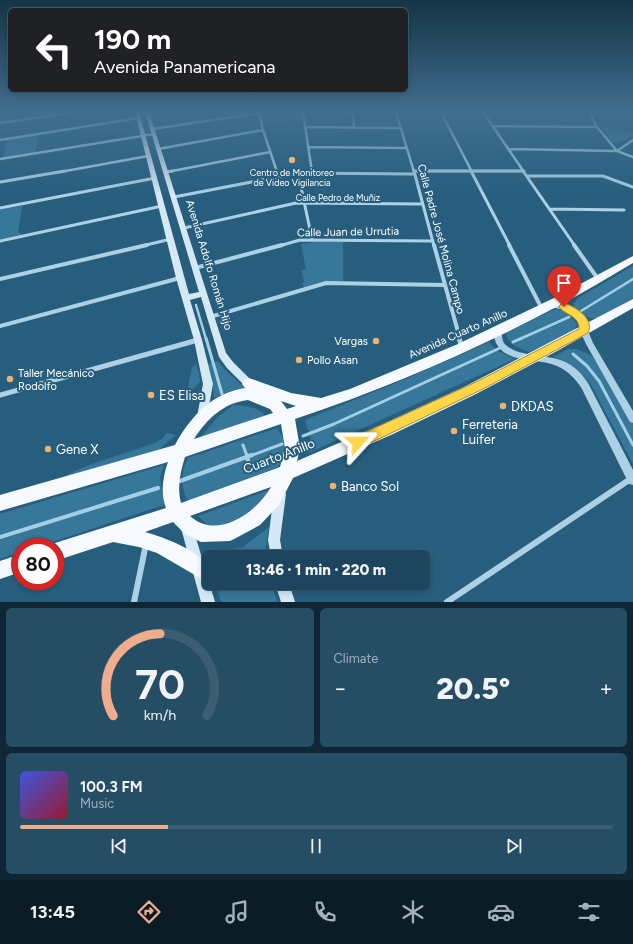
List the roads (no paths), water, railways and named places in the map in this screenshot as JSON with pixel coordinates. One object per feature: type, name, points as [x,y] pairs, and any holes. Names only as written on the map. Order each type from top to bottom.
[{"type":"highway","name":"Avenida Cuarto Anillo","points":[[281,411],[323,404],[352,394],[462,348],[547,307],[598,280],[633,259]]},
{"type":"highway","name":"Cuarto Anillo","points":[[64,549],[109,535],[182,519],[371,437],[480,385],[584,331],[633,303]]},
{"type":"highway","points":[[249,384],[291,399],[323,404]]},
{"type":"highway","points":[[235,396],[255,396],[281,411],[292,427],[294,440],[288,472],[269,505],[249,522],[225,534],[200,533],[182,519],[172,499],[170,485],[172,472],[180,451],[202,418],[218,403],[235,396]]},
{"type":"highway","points":[[0,503],[180,451],[281,411]]},
{"type":"highway","points":[[109,535],[147,540],[159,544],[183,556],[200,569]]},
{"type":"highway","points":[[0,570],[12,566]]},
{"type":"main road","points":[[144,140],[180,278],[198,340],[208,384],[202,418]]},
{"type":"main road","name":"Avenida Adolfo Román Hijo","points":[[156,140],[222,354],[230,365],[249,384],[281,411]]},
{"type":"main road","points":[[186,298],[203,294]]},
{"type":"main road","points":[[276,550],[274,540],[280,487]]},
{"type":"main road","points":[[182,519],[200,569],[208,602]]},
{"type":"main road","points":[[284,590],[288,602]]},
{"type":"street","points":[[0,159],[118,140]]},
{"type":"street","points":[[158,149],[207,140]]},
{"type":"street","points":[[266,140],[278,176]]},
{"type":"street","points":[[308,140],[312,172]]},
{"type":"street","name":"Calle Padre José Molina Campo","points":[[404,140],[462,348]]},
{"type":"street","points":[[455,140],[470,171],[547,307],[564,307],[576,313],[583,322],[584,331],[633,419]]},
{"type":"street","points":[[503,140],[598,280]]},
{"type":"street","points":[[608,140],[617,151]]},
{"type":"street","points":[[617,151],[633,140]]},
{"type":"street","points":[[309,147],[406,148]]},
{"type":"street","points":[[509,149],[617,151],[633,157]]},
{"type":"street","points":[[165,172],[270,152]]},
{"type":"street","points":[[0,182],[148,156]]},
{"type":"street","points":[[174,197],[298,173],[524,171]]},
{"type":"street","points":[[298,173],[312,239]]},
{"type":"street","points":[[527,176],[599,176],[611,178],[633,187]]},
{"type":"street","points":[[0,208],[154,178]]},
{"type":"street","name":"Calle Pedro de Muñiz","points":[[184,228],[303,202],[422,204]]},
{"type":"street","points":[[0,241],[162,206]]},
{"type":"street","points":[[550,209],[624,210]]},
{"type":"street","points":[[0,279],[171,239]]},
{"type":"street","name":"Calle Juan de Urrutia","points":[[196,268],[293,241],[312,239],[433,241]]},
{"type":"street","points":[[0,326],[180,278]]},
{"type":"street","points":[[210,317],[326,283],[445,285]]},
{"type":"street","points":[[447,602],[632,479],[582,380],[574,372],[563,365],[551,361],[518,356],[504,348],[499,341],[498,330]]},
{"type":"street","points":[[0,395],[198,340]]},
{"type":"street","points":[[134,602],[147,540]]},
{"type":"waterway","points":[[581,311],[633,279]]},
{"type":"waterway","points":[[196,305],[206,339]]},
{"type":"waterway","points":[[520,339],[569,317]]},
{"type":"waterway","points":[[206,338],[222,394]]},
{"type":"waterway","points":[[513,342],[522,338]]},
{"type":"waterway","points":[[303,436],[334,424],[500,348]]},
{"type":"waterway","points":[[573,354],[587,366],[599,381],[633,445]]},
{"type":"waterway","points":[[250,456],[282,444]]},
{"type":"waterway","points":[[243,445],[247,456]]},
{"type":"waterway","points":[[247,457],[252,455]]},
{"type":"waterway","points":[[180,481],[247,457]]},
{"type":"waterway","points":[[247,457],[248,461]]},
{"type":"waterway","points":[[0,537],[158,488]]},
{"type":"place","name":"Centro de Monitoreo de Video Vigilancia","points":[[292,160]]},
{"type":"place","name":"Vargas","points":[[376,341]]},
{"type":"place","name":"Pollo Asan","points":[[299,360]]},
{"type":"place","name":"Taller Mecánico Rodolfo","points":[[10,379]]},
{"type":"place","name":"ES Elisa","points":[[151,395]]},
{"type":"place","name":"DKDAS","points":[[503,406]]},
{"type":"place","name":"Ferreteria Luifer","points":[[454,431]]},
{"type":"place","name":"Gene X","points":[[48,449]]},
{"type":"place","name":"Banco Sol","points":[[333,486]]}]
